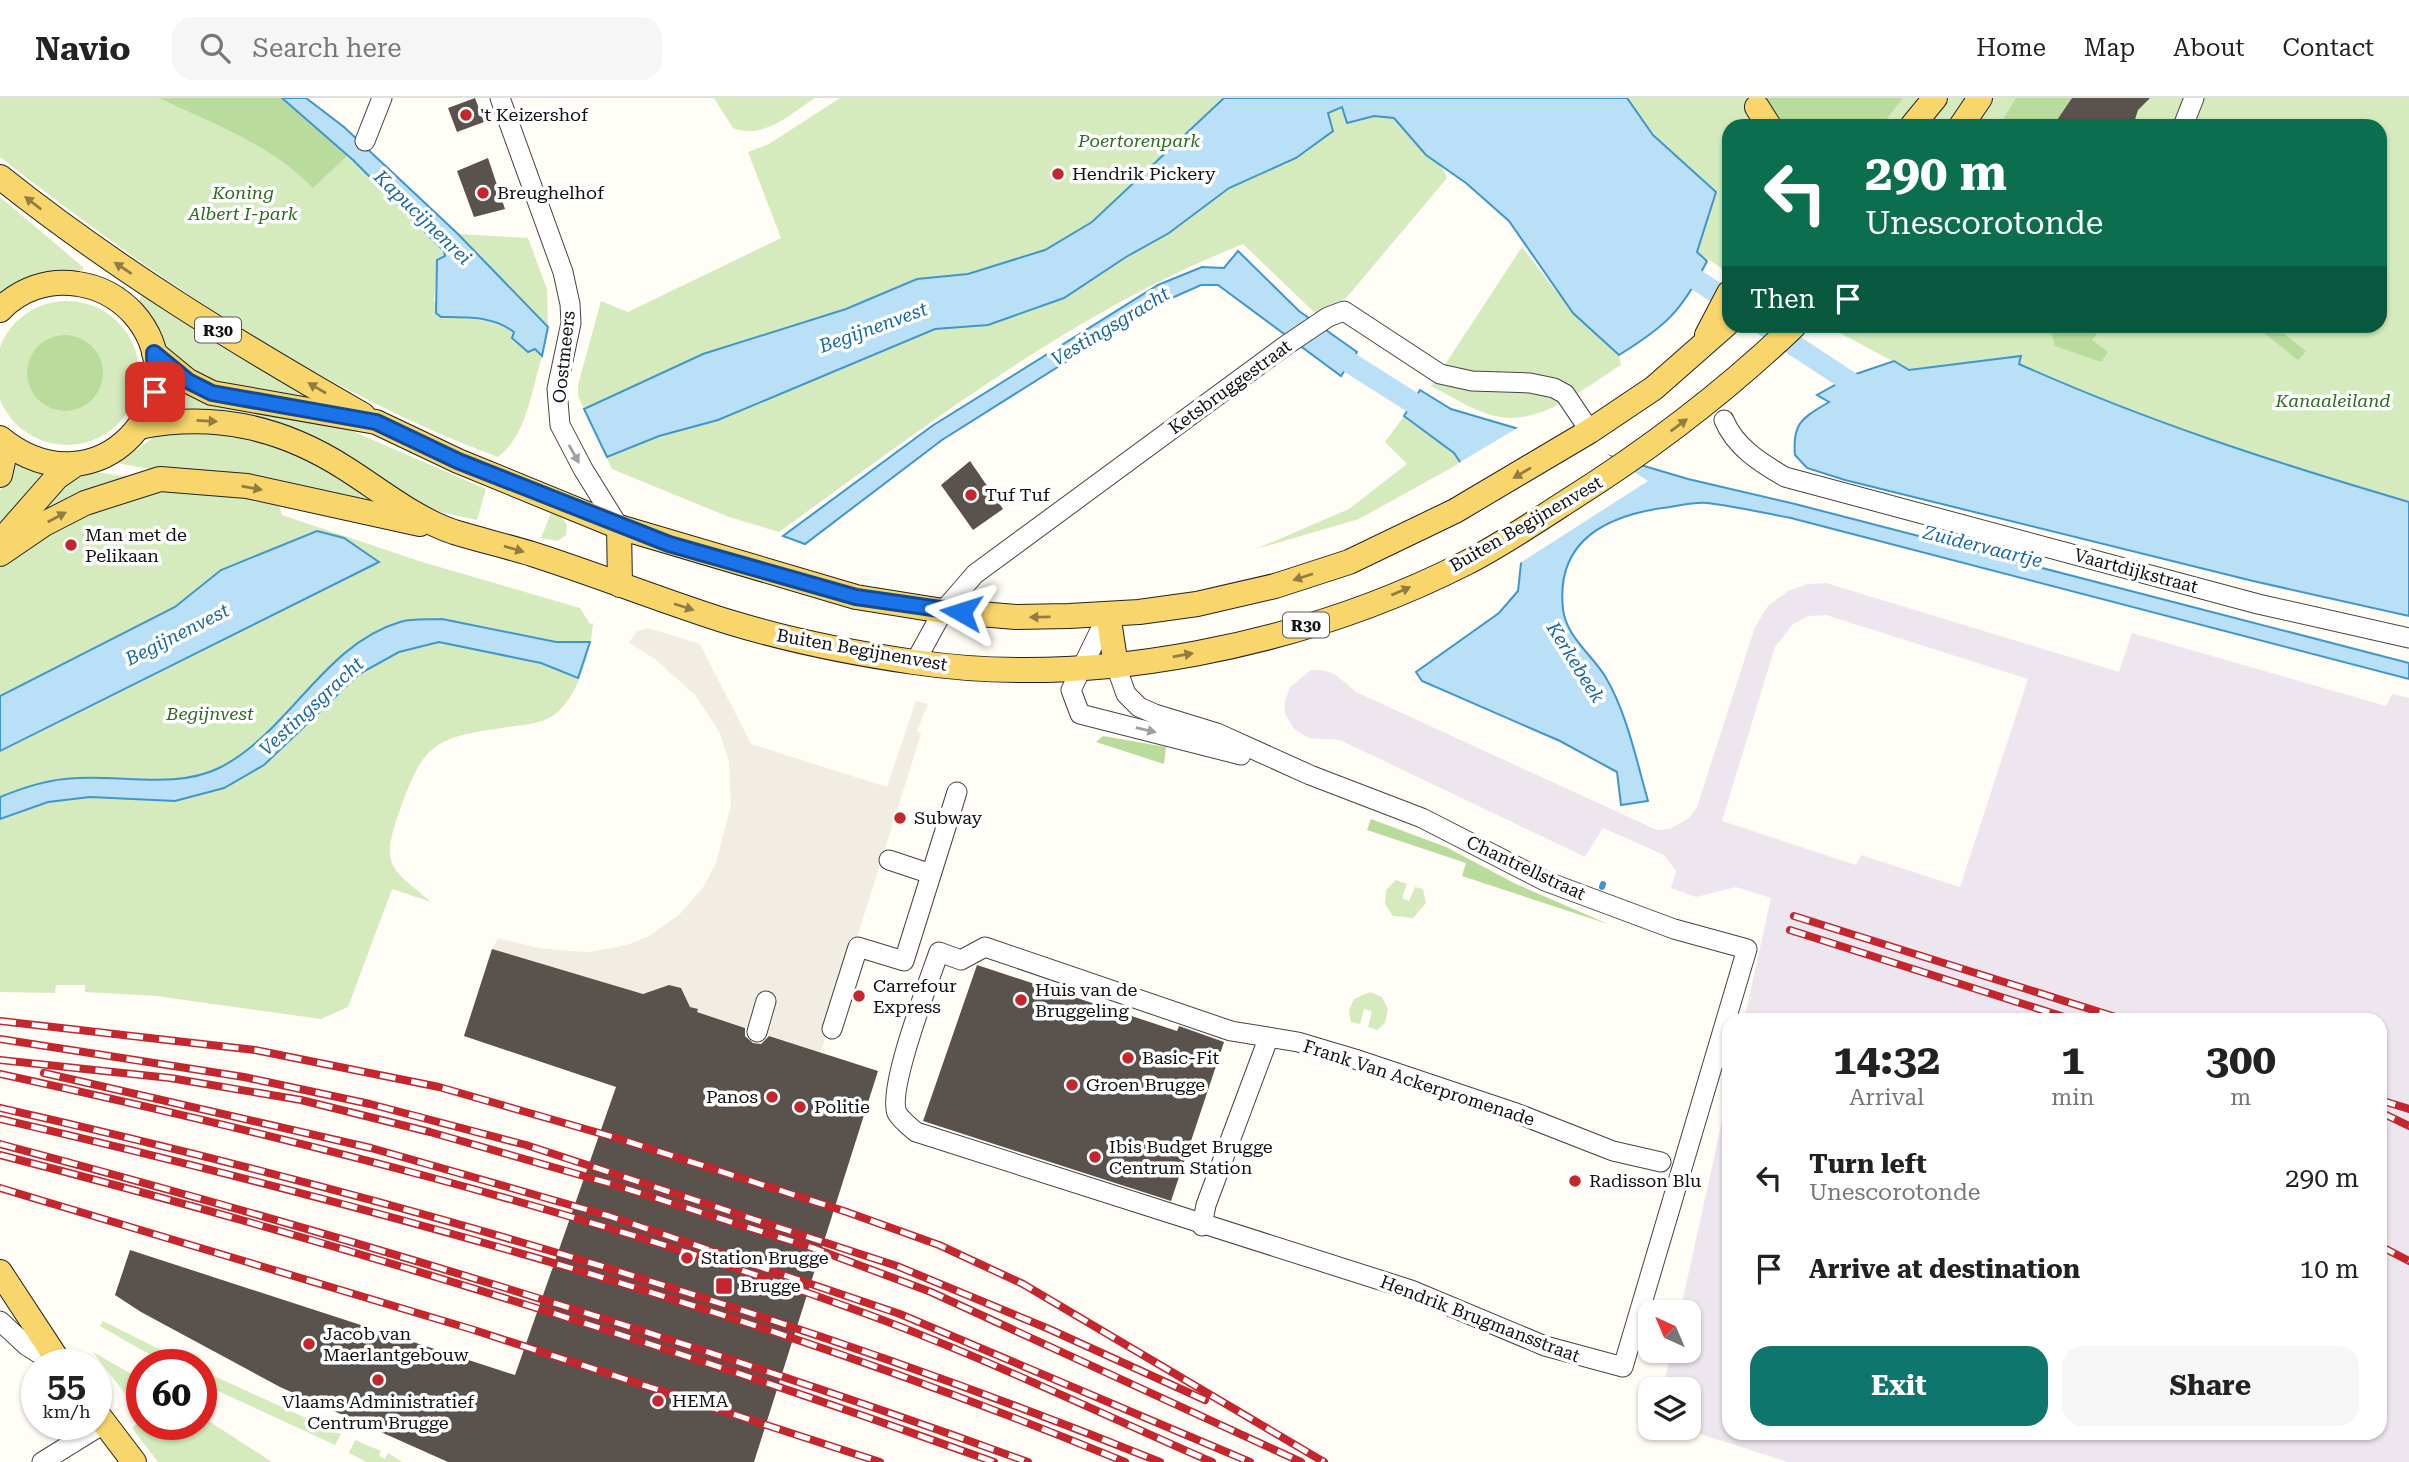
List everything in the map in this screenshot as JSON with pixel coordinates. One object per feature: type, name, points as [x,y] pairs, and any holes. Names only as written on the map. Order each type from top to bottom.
[{"type":"main road","points":[[1918,119],[1936,98]]},
{"type":"main road","points":[[1966,119],[1980,98]]},
{"type":"main road","name":"R30","points":[[0,177],[66,229],[235,341],[376,422],[458,461],[619,527],[856,597],[943,611],[1016,617],[1108,614],[1197,604],[1275,586],[1349,562],[1455,511],[1585,434],[1654,388],[1714,334]]},
{"type":"main road","name":"R30","points":[[66,229],[113,296],[139,320],[154,353],[155,392],[139,427],[116,448],[73,466]]},
{"type":"main road","name":"R30","points":[[0,310],[23,293],[58,283],[86,285],[113,296]]},
{"type":"main road","points":[[1714,334],[1722,312]]},
{"type":"main road","name":"Buiten Begijnenvest","points":[[139,427],[188,420],[229,422],[261,428],[321,454],[385,496],[448,530],[768,633],[915,662],[970,668],[1116,666],[1238,644],[1307,625],[1378,600],[1485,552],[1624,466],[1692,416],[1787,333]]},
{"type":"main road","name":"R30","points":[[154,353],[188,381],[212,393],[376,422]]},
{"type":"main road","points":[[0,438],[32,458],[73,466]]},
{"type":"main road","points":[[0,438],[4,457],[0,475]]},
{"type":"main road","points":[[0,543],[57,477],[73,466]]},
{"type":"main road","name":"R30","points":[[0,554],[44,524],[85,503],[160,479],[247,486],[448,530]]},
{"type":"main road","points":[[619,527],[620,585]]},
{"type":"main road","points":[[1108,614],[1116,666]]},
{"type":"main road","points":[[0,1272],[49,1349]]},
{"type":"main road","points":[[112,1433],[134,1462]]},
{"type":"street","points":[[365,141],[382,98]]},
{"type":"street","name":"Oostmeers","points":[[500,98],[564,272],[570,304],[571,323],[557,389],[560,425],[568,444],[619,527]]},
{"type":"street","points":[[2186,119],[2194,98]]},
{"type":"street","name":"Ketsbruggestraat","points":[[915,662],[943,611],[975,575],[1284,346],[1328,317],[1344,312],[1440,374],[1472,381],[1530,383],[1554,388],[1565,394],[1575,408],[1585,434]]},
{"type":"street","name":"Vaartdijkstraat","points":[[1724,420],[1729,432],[1754,458],[1785,477],[2258,604],[2409,638]]},
{"type":"street","name":"Chantrellstraat","points":[[1108,614],[1079,668],[1071,690],[1080,714],[1178,737],[1310,775]]},
{"type":"street","name":"Chantrellstraat","points":[[1116,666],[1126,694],[1139,707],[1217,733],[1310,775],[1422,818],[1545,881],[1674,929],[1747,949]]},
{"type":"street","points":[[832,1029],[858,947],[904,961],[917,937],[931,873],[957,792]]},
{"type":"street","points":[[889,860],[931,873]]},
{"type":"street","name":"Frank Van Ackerpromenade","points":[[939,952],[961,960],[985,947],[1231,1031],[1268,1040],[1298,1042],[1355,1059],[1516,1113],[1613,1151],[1661,1162]]},
{"type":"street","name":"Hendrik Brugmansstraat","points":[[1728,1013],[1747,949]]},
{"type":"street","name":"Hendrik Brugmansstraat","points":[[939,952],[894,1098],[898,1115],[916,1132],[1202,1226],[1411,1290],[1545,1346],[1623,1367],[1722,1033]]},
{"type":"street","points":[[757,1032],[766,1002]]},
{"type":"street","points":[[1202,1226],[1206,1205],[1268,1040]]},
{"type":"street","points":[[0,1321],[32,1349]]},
{"type":"street","points":[[42,1462],[70,1440]]},
{"type":"shaded area","points":[[1826,583],[2119,672],[2132,633],[2386,706],[2392,694],[2409,698],[2409,1462],[1788,1462],[1701,1434],[1701,1377],[1666,1377],[1668,1363],[1701,1363],[1701,1300],[1683,1300],[1722,1122],[1722,1440],[2387,1440],[2387,1013],[1746,1013],[1771,898],[1736,887],[1696,897],[1671,888],[1676,871],[1664,855],[1603,828],[1585,857],[1340,740],[1309,738],[1294,729],[1285,714],[1285,701],[1290,687],[1311,670],[1322,670],[1335,674],[1356,692],[1657,830],[1670,829],[1689,818],[1697,807],[1755,627],[1768,606],[1788,591],[1808,584]],"holes":[[[1826,615],[2028,679],[1960,887],[1861,855],[1856,865],[1722,821],[1775,647],[1793,624],[1808,616]]]},
{"type":"shaded area","points":[[648,628],[700,644],[751,744],[887,787],[916,701],[928,704],[917,731],[921,734],[821,1052],[697,1012],[697,1009],[684,1005],[681,988],[669,985],[658,990],[657,996],[644,992],[643,994],[492,949],[498,938],[539,948],[570,951],[589,952],[627,945],[649,936],[680,914],[704,886],[716,863],[731,805],[729,762],[720,733],[695,695],[655,659],[629,643],[637,631]]},
{"type":"green space","name":"Koning Albert I-park","points":[[0,98],[282,98],[353,160],[445,251],[446,256],[437,260],[434,301],[441,317],[496,324],[519,336],[542,356],[527,411],[516,437],[498,457],[431,429],[301,364],[176,286],[116,245],[0,157]]},
{"type":"green space","points":[[159,98],[282,98],[348,155],[313,188],[279,159],[260,147]]},
{"type":"green space","points":[[714,98],[815,98],[776,124],[755,131],[744,131],[733,128]]},
{"type":"green space","name":"Poertorenpark","points":[[840,98],[1411,98],[1447,178],[1347,297],[1316,314],[1243,244],[1119,303],[1002,373],[779,532],[729,517],[612,469],[578,396],[578,385],[601,301],[628,312],[781,238],[748,152],[769,144]]},
{"type":"green space","name":"Kanaaleiland","points":[[1627,98],[2409,98],[2409,502],[2261,456],[2114,404],[2018,364],[2021,356],[1909,370],[1840,333],[2387,333],[2387,119],[1722,119],[1722,268],[1697,252],[1672,155],[1632,108]]},
{"type":"green space","points":[[1760,98],[1903,98],[1886,119],[1770,119]]},
{"type":"green space","points":[[2016,98],[2072,98],[2058,119],[2003,119]]},
{"type":"green space","points":[[0,197],[83,267],[83,270],[35,275],[0,293]]},
{"type":"green space","points":[[458,234],[528,238],[547,289],[548,327]]},
{"type":"green space","points":[[1522,247],[1573,313],[1619,355],[1621,365],[1561,403],[1529,416],[1512,418],[1479,411],[1431,386]]},
{"type":"green space","points":[[145,292],[326,404],[212,385],[169,351],[155,322],[139,300]]},
{"type":"green space","points":[[67,301],[95,306],[118,322],[127,333],[138,359],[138,387],[134,401],[118,424],[95,440],[67,445],[39,440],[16,424],[0,401],[0,345],[16,322],[39,306]]},
{"type":"green space","points":[[2051,333],[2098,333],[2092,340],[2108,352],[2101,362],[2055,346]]},
{"type":"green space","points":[[2264,333],[2283,333],[2306,351],[2298,360]]},
{"type":"green space","points":[[58,335],[72,335],[86,341],[97,352],[103,373],[100,388],[92,400],[72,411],[58,411],[44,405],[33,394],[27,380],[27,366],[33,352],[44,341]]},
{"type":"green space","points":[[169,379],[345,428],[486,489],[477,520],[426,509],[338,454],[165,413]]},
{"type":"green space","points":[[1404,416],[1454,453],[1460,463],[1359,519],[1256,549],[1349,509],[1407,464],[1385,442]]},
{"type":"green space","points":[[163,431],[263,435],[381,499],[375,508],[264,477],[160,471],[117,463]]},
{"type":"green space","points":[[16,464],[46,475],[0,530],[0,491]]},
{"type":"green space","points":[[96,472],[136,478],[23,525],[64,486]]},
{"type":"green space","name":"Begijnvest","points":[[151,488],[278,501],[282,515],[422,562],[580,608],[590,624],[593,623],[582,673],[570,697],[554,715],[532,724],[462,735],[447,740],[424,758],[415,772],[398,815],[390,857],[399,874],[431,902],[392,889],[348,1007],[321,1019],[156,996],[85,992],[85,985],[56,985],[55,993],[0,992],[0,568],[40,536]]},
{"type":"green space","points":[[551,513],[561,517],[567,525],[566,535],[558,541],[541,538]]},
{"type":"green space","points":[[1103,736],[1166,747],[1164,764],[1096,742]]},
{"type":"green space","points":[[1371,819],[1446,847],[1516,884],[1608,924],[1462,876],[1466,863],[1367,830]]},
{"type":"green space","points":[[1396,880],[1407,884],[1402,898],[1409,901],[1415,887],[1423,889],[1426,903],[1413,918],[1393,916],[1385,904],[1386,890]]},
{"type":"green space","points":[[1370,992],[1382,997],[1388,1009],[1385,1023],[1377,1030],[1368,1027],[1372,1011],[1364,1009],[1360,1024],[1351,1022],[1349,1010],[1354,999]]},
{"type":"green space","points":[[103,1321],[159,1349],[140,1349],[100,1326]]},
{"type":"green space","points":[[112,1363],[126,1371],[126,1395],[112,1377]]},
{"type":"green space","points":[[217,1377],[341,1434],[335,1445],[217,1390]]},
{"type":"green space","points":[[217,1426],[272,1462],[158,1462],[141,1440],[217,1440]]},
{"type":"green space","points":[[355,1440],[381,1451],[379,1456],[385,1459],[388,1453],[402,1462],[366,1462],[349,1453]]},
{"type":"water","name":"Kapucijnenrei","points":[[282,98],[306,98],[344,127],[458,234],[548,327],[542,356],[535,349],[528,352],[512,338],[514,332],[497,323],[479,318],[441,317],[436,313],[437,260],[445,256],[444,251],[353,160]]},
{"type":"water","name":"Begijnenvest","points":[[1224,98],[1627,98],[1653,135],[1716,192],[1697,252],[1707,261],[1689,293],[1671,316],[1619,355],[1573,313],[1509,221],[1466,183],[1426,155],[1394,118],[1374,116],[1347,123],[1342,107],[1328,113],[1333,131],[1296,158],[1229,188],[1169,233],[1126,257],[1064,298],[988,325],[935,329],[718,420],[659,436],[607,457],[584,409],[703,354],[846,309],[917,279],[968,274],[1045,250],[1092,222]]},
{"type":"water","points":[[1238,251],[1299,311],[1357,352],[1341,376],[1218,285],[1201,285],[1156,305],[942,440],[805,544],[783,536],[932,426],[1158,285],[1202,267],[1224,268]]},
{"type":"water","points":[[2021,356],[2019,364],[2115,404],[2261,456],[2409,502],[2409,616],[2253,581],[1845,480],[1807,468],[1795,455],[1795,435],[1801,422],[1829,402],[1817,395],[1853,375],[1894,361],[1909,370]]},
{"type":"water","name":"Kerkebeek","points":[[1420,390],[1451,409],[1688,479],[1795,504],[2409,663],[2409,679],[1791,518],[1703,503],[1648,510],[1608,523],[1591,534],[1578,547],[1568,564],[1563,584],[1565,619],[1613,690],[1648,801],[1621,805],[1617,772],[1560,741],[1422,681],[1416,672],[1499,613],[1518,591],[1521,563],[1497,517],[1454,453],[1404,416]]},
{"type":"water","name":"Begijnenvest","points":[[317,531],[344,538],[379,562],[0,751],[0,696],[175,607],[221,570]]},
{"type":"water","points":[[442,619],[556,642],[590,642],[578,678],[541,663],[439,642],[399,652],[359,674],[264,765],[224,788],[175,801],[90,797],[48,802],[0,819],[0,797],[47,782],[95,778],[167,780],[219,768],[244,753],[266,734],[327,669],[373,633],[400,622]]},
{"type":"pier","points":[[1519,427],[1601,450],[1648,481],[1517,565],[1494,519],[1457,464]]},
{"type":"building","name":"'t Keizershof","points":[[475,98],[484,122],[457,132],[448,108]]},
{"type":"building","points":[[2072,98],[2150,98],[2138,110],[2135,119],[2058,119]]},
{"type":"building","name":"Breughelhof","points":[[488,158],[505,209],[474,217],[457,171]]},
{"type":"building","name":"Tuf Tuf","points":[[970,461],[1003,509],[973,530],[941,485]]},
{"type":"building","name":"Station Brugge","points":[[492,949],[643,994],[669,985],[681,988],[690,1007],[698,1009],[697,1012],[745,1028],[745,1036],[753,1043],[761,1044],[769,1036],[878,1071],[754,1462],[448,1462],[280,1387],[217,1353],[217,1349],[210,1349],[115,1295],[130,1250],[515,1375],[616,1087],[464,1036]]},
{"type":"building","name":"Groen Brugge","points":[[977,965],[1177,1031],[1179,1026],[1224,1042],[1171,1201],[923,1121]]},
{"type":"waterway","points":[[1675,266],[1722,296]]},
{"type":"waterway","points":[[1776,333],[1859,388],[1870,392]]},
{"type":"waterway","name":"Vestingsgracht","points":[[1328,349],[1434,416]]},
{"type":"railway","points":[[1794,916],[2103,1013]]},
{"type":"railway","points":[[1790,930],[2052,1013]]},
{"type":"railway","points":[[0,1021],[255,1050],[439,1087],[620,1139],[844,1211],[939,1245],[1023,1284],[1324,1462]]},
{"type":"railway","points":[[0,1039],[244,1077],[370,1104],[526,1145],[897,1266],[1049,1329],[1205,1400]]},
{"type":"railway","points":[[0,1060],[170,1078],[301,1100],[430,1132],[612,1184],[816,1249],[931,1292],[1301,1462]]},
{"type":"railway","points":[[44,1073],[371,1148],[609,1216],[900,1314],[1250,1462]]},
{"type":"railway","points":[[0,1074],[216,1123],[430,1177],[748,1272],[899,1326],[1212,1462]]},
{"type":"railway","points":[[2387,1102],[2409,1109]]},
{"type":"railway","points":[[0,1108],[295,1180],[587,1262],[876,1356],[1019,1407],[1160,1462]]},
{"type":"railway","points":[[2387,1115],[2409,1126]]},
{"type":"railway","points":[[0,1119],[285,1189],[569,1268],[850,1358],[1125,1462]]},
{"type":"railway","points":[[0,1144],[260,1215],[518,1292],[774,1374],[1028,1462]]},
{"type":"railway","points":[[0,1155],[251,1223],[501,1297],[748,1377],[994,1462]]},
{"type":"railway","points":[[0,1188],[474,1330],[880,1462]]},
{"type":"railway","points":[[2387,1250],[2409,1261]]},
{"type":"place","name":"'t Keizershof","points":[[466,115]]},
{"type":"place","name":"Hendrik Pickery","points":[[1058,174]]},
{"type":"place","name":"Breughelhof","points":[[483,193]]},
{"type":"place","name":"Tuf Tuf","points":[[971,495]]},
{"type":"place","name":"Man met de Pelikaan","points":[[71,545]]},
{"type":"place","name":"Subway","points":[[900,818]]},
{"type":"place","name":"Carrefour Express","points":[[859,996]]},
{"type":"place","name":"Huis van de Bruggeling","points":[[1021,1000]]},
{"type":"place","name":"Basic-Fit","points":[[1128,1058]]},
{"type":"place","name":"Groen Brugge","points":[[1072,1085]]},
{"type":"place","name":"Panos","points":[[772,1097]]},
{"type":"place","name":"Politie","points":[[800,1107]]},
{"type":"place","name":"Ibis Budget Brugge Centrum Station","points":[[1095,1157]]},
{"type":"place","name":"Radisson Blu","points":[[1575,1181]]},
{"type":"place","name":"Station Brugge","points":[[687,1258]]},
{"type":"place","name":"Brugge","points":[[724,1286]]},
{"type":"place","name":"Jacob van Maerlantgebouw","points":[[309,1344]]},
{"type":"place","name":"Vlaams Administratief Centrum Brugge","points":[[378,1380]]},
{"type":"place","name":"HEMA","points":[[658,1401]]},
{"type":"route","points":[[155,392],[154,353],[188,381],[212,393],[321,415],[376,422],[458,461],[552,496],[619,527],[669,544],[856,597],[897,605],[961,612]]},
{"type":"water label","name":"Zuidervaartje","points":[[1983,546]]}]
